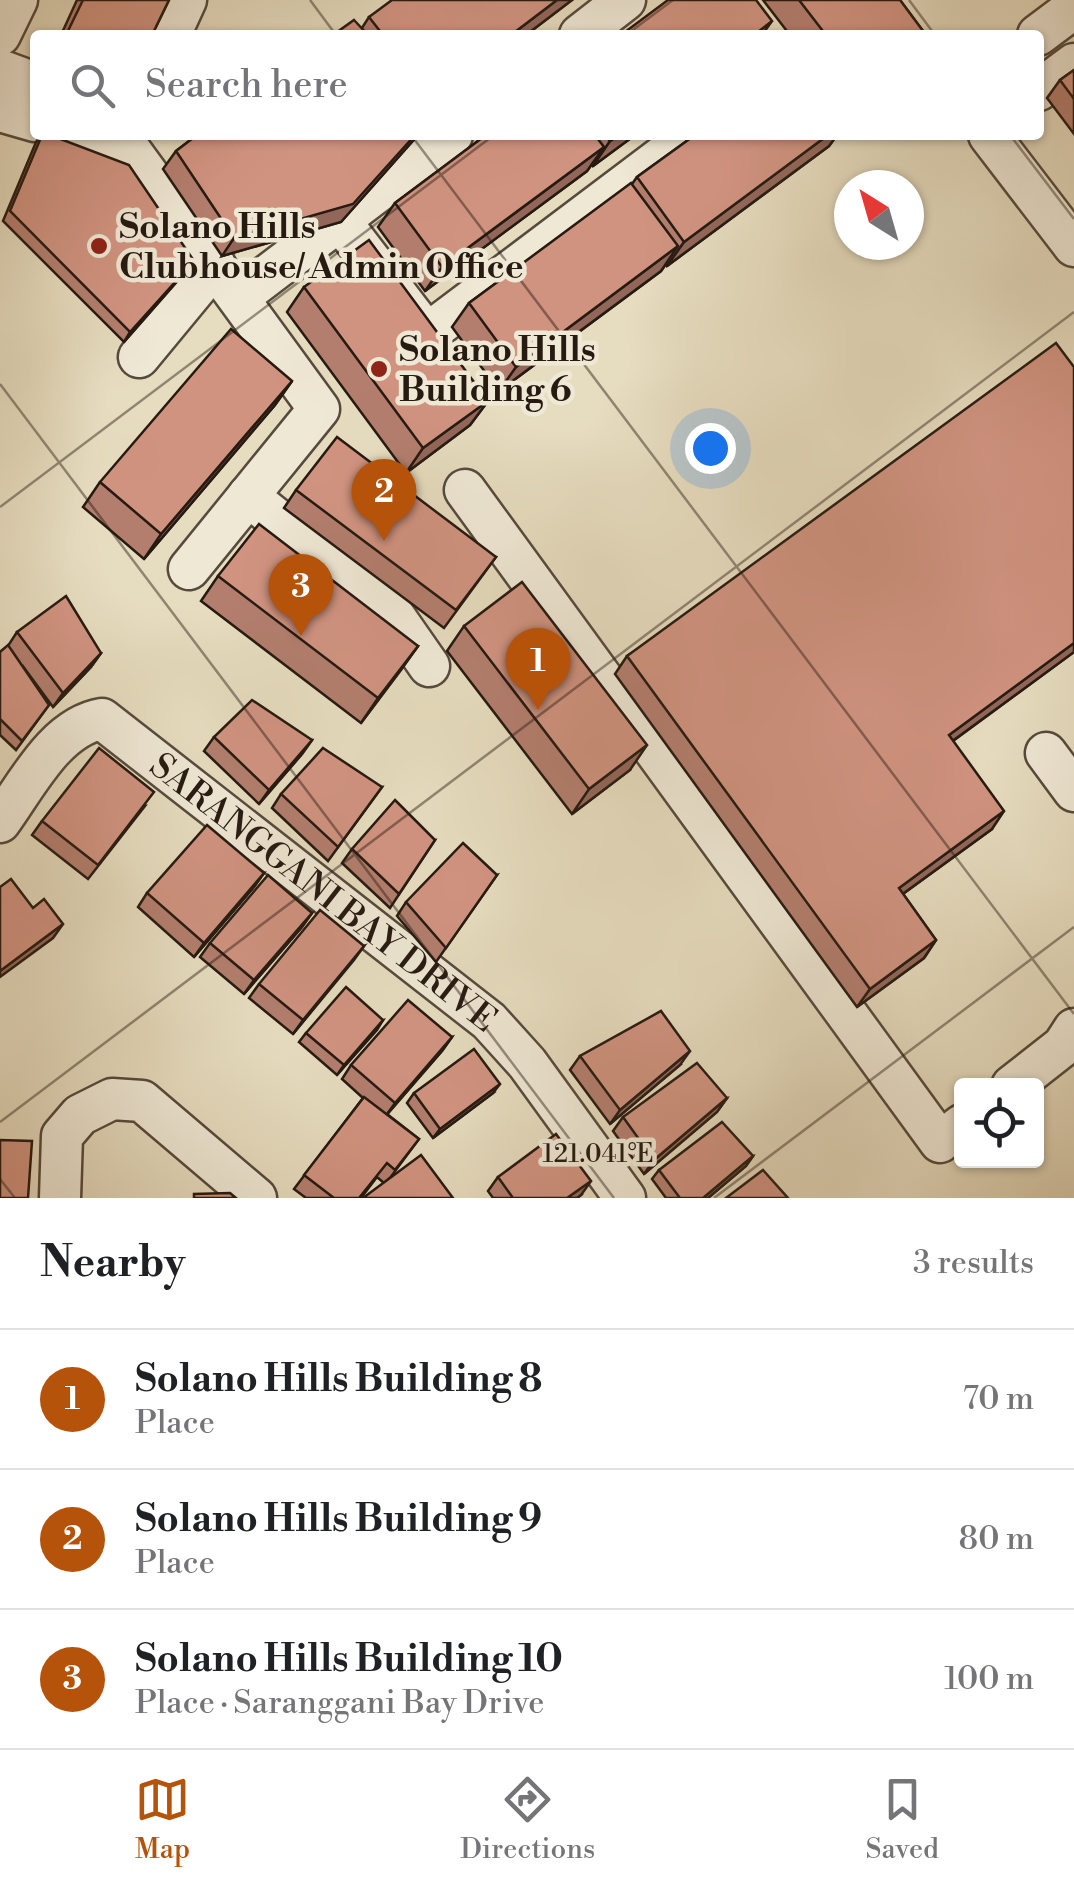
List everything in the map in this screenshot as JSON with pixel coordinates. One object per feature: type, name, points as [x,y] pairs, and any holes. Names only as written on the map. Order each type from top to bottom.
[{"type":"street","points":[[0,35],[17,0]]},
{"type":"street","points":[[172,30],[186,0]]},
{"type":"street","points":[[586,30],[620,1]]},
{"type":"street","points":[[1044,30],[1074,8]]},
{"type":"street","points":[[1044,86],[1074,64]]},
{"type":"street","points":[[0,70],[25,103]]},
{"type":"street","points":[[239,297],[446,140]]},
{"type":"street","points":[[340,222],[427,334],[684,140]]},
{"type":"street","points":[[993,140],[1074,246]]},
{"type":"street","points":[[131,143],[319,409],[189,569]]},
{"type":"street","points":[[138,357],[215,264]]},
{"type":"street","points":[[466,490],[940,1142],[954,1131]]},
{"type":"street","points":[[248,496],[390,610],[429,666]]},
{"type":"street","name":"SARANGGANI BAY DRIVE","points":[[0,822],[64,736],[82,723],[102,719],[489,1021],[527,1062],[625,1198]]},
{"type":"street","points":[[1046,753],[1074,791]]},
{"type":"street","points":[[1022,1078],[1063,1046],[1074,1029]]},
{"type":"street","points":[[60,1198],[62,1136],[80,1114],[112,1098],[142,1101],[256,1198]]},
{"type":"building","points":[[83,0],[169,0],[154,30],[68,30]]},
{"type":"building","points":[[392,0],[557,0],[518,30],[379,30],[369,17]]},
{"type":"building","points":[[668,0],[756,0],[772,21],[760,30],[628,30]]},
{"type":"building","points":[[799,0],[900,0],[922,30],[822,30]]},
{"type":"building","points":[[354,20],[363,30],[340,30]]},
{"type":"building","points":[[1074,70],[1074,99],[1060,80]]},
{"type":"building","name":"Solano Hills Clubhouse/ Admin Office","points":[[40,140],[63,140],[129,165],[194,261],[130,332],[10,211]]},
{"type":"building","points":[[190,140],[411,140],[353,204],[234,238],[176,151]]},
{"type":"building","points":[[479,140],[599,140],[604,147],[442,267],[395,203]]},
{"type":"building","points":[[688,140],[821,140],[684,242],[637,177]]},
{"type":"building","points":[[631,183],[678,246],[516,367],[469,303]]},
{"type":"building","name":"Solano Hills Building 6","points":[[369,240],[488,401],[423,448],[304,287]]},
{"type":"building","points":[[231,329],[292,381],[161,534],[100,482]]},
{"type":"building","points":[[1056,343],[1074,367],[1074,643],[949,735],[1004,811],[899,888],[936,940],[870,989],[627,656]]},
{"type":"building","points":[[337,437],[496,557],[456,610],[296,490]]},
{"type":"building","points":[[259,524],[418,646],[378,698],[218,576]]},
{"type":"building","points":[[522,582],[647,745],[589,789],[464,626]]},
{"type":"building","points":[[66,596],[101,653],[63,693],[17,632]]},
{"type":"building","points":[[8,645],[49,705],[22,741],[0,719],[0,652]]},
{"type":"building","points":[[252,700],[312,740],[269,790],[214,737]]},
{"type":"building","points":[[99,748],[154,792],[98,865],[42,821]]},
{"type":"building","points":[[323,748],[382,787],[338,847],[281,794]]},
{"type":"building","points":[[395,800],[435,840],[399,894],[352,849]]},
{"type":"building","points":[[207,825],[264,873],[204,943],[147,893]]},
{"type":"building","points":[[463,843],[497,875],[446,948],[406,902]]},
{"type":"building","points":[[268,875],[312,913],[254,980],[210,943]]},
{"type":"building","points":[[11,879],[33,908],[44,899],[63,924],[0,971],[0,887]]},
{"type":"building","points":[[320,910],[364,946],[303,1020],[259,984]]},
{"type":"building","points":[[346,987],[383,1020],[344,1065],[306,1033]]},
{"type":"building","points":[[408,1000],[452,1037],[395,1103],[351,1065]]},
{"type":"building","points":[[661,1011],[690,1051],[620,1110],[580,1056]]},
{"type":"building","points":[[474,1049],[500,1084],[440,1129],[414,1093]]},
{"type":"building","points":[[697,1063],[727,1098],[654,1160],[623,1117]]},
{"type":"building","points":[[364,1097],[419,1139],[395,1170],[387,1163],[359,1198],[334,1198],[304,1175]]},
{"type":"building","points":[[722,1122],[753,1156],[703,1198],[680,1198],[659,1170]]},
{"type":"building","points":[[556,1134],[591,1181],[567,1198],[513,1198],[498,1177]]},
{"type":"building","points":[[0,1140],[32,1141],[28,1198],[0,1198]]},
{"type":"building","points":[[421,1155],[453,1198],[363,1198]]},
{"type":"building","points":[[763,1170],[788,1198],[726,1198]]},
{"type":"building","points":[[230,1193],[236,1198],[194,1198],[194,1194]]},
{"type":"place","name":"Solano Hills Clubhouse/ Admin Office","points":[[99,246]]},
{"type":"place","name":"Solano Hills Building 6","points":[[379,369]]},
{"type":"place","name":"Solano Hills Building 9","points":[[384,541]]},
{"type":"place","name":"Solano Hills Building 10","points":[[301,636]]},
{"type":"place","name":"Solano Hills Building 8","points":[[538,710]]}]
